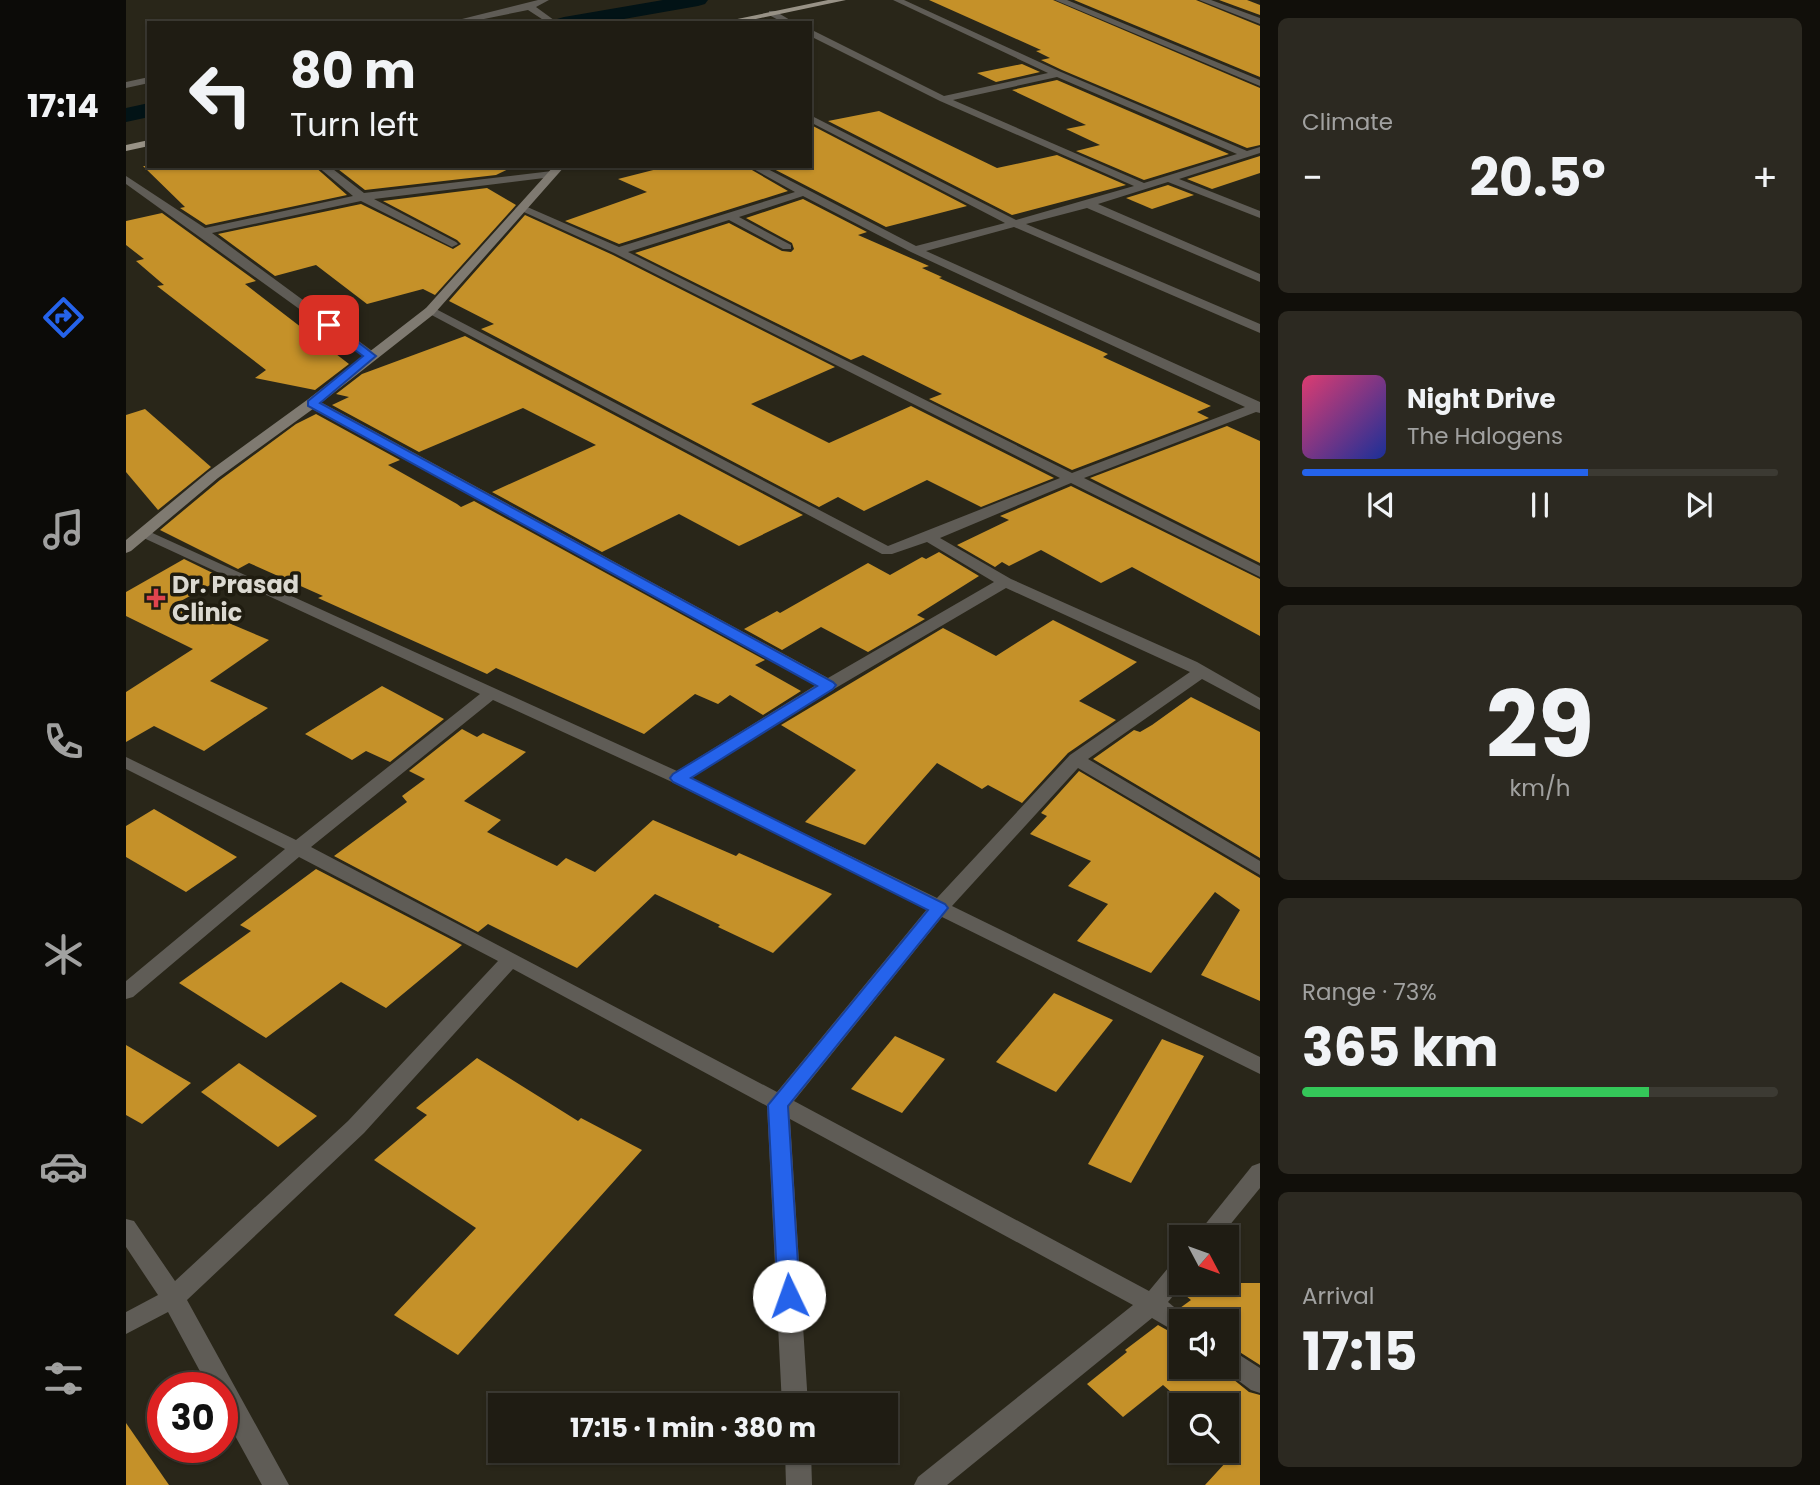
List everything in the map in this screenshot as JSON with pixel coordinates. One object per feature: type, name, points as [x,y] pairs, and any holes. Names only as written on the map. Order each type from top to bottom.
[{"type":"main road","points":[[732,21],[842,0]]},
{"type":"main road","points":[[126,148],[147,143]]},
{"type":"street","points":[[510,0],[529,7],[550,21]]},
{"type":"street","points":[[460,21],[529,7],[545,0]]},
{"type":"street","points":[[897,0],[1058,74],[1246,154]]},
{"type":"street","points":[[1059,0],[1260,83]]},
{"type":"street","points":[[1203,0],[1260,21]]},
{"type":"street","points":[[772,13],[787,21]]},
{"type":"street","points":[[812,33],[943,99],[1145,187]]},
{"type":"street","points":[[943,99],[1058,74]]},
{"type":"street","points":[[126,85],[147,80]]},
{"type":"street","points":[[812,119],[1016,224],[1260,329]]},
{"type":"street","points":[[915,250],[1088,204],[1260,150]]},
{"type":"street","points":[[325,168],[362,197],[452,244]]},
{"type":"street","points":[[757,168],[915,250],[1259,408]]},
{"type":"street","points":[[203,232],[362,197],[556,170]]},
{"type":"street","points":[[126,548],[213,475],[312,403],[430,311],[494,243],[556,170]]},
{"type":"street","points":[[126,179],[203,232],[370,356]]},
{"type":"street","points":[[1170,179],[1260,215]]},
{"type":"street","points":[[618,251],[803,193]]},
{"type":"street","points":[[1088,204],[1260,278]]},
{"type":"street","points":[[521,208],[618,251],[1260,572]]},
{"type":"street","points":[[730,216],[787,247]]},
{"type":"street","points":[[430,311],[887,551],[1259,408]]},
{"type":"street","points":[[312,403],[828,685]]},
{"type":"street","points":[[143,534],[678,778],[1260,1066]]},
{"type":"street","points":[[928,537],[1005,582],[1201,672],[1260,705]]},
{"type":"street","points":[[678,778],[828,685],[1005,582]]},
{"type":"street","points":[[794,1393],[778,1105],[939,908],[1076,759],[1201,672]]},
{"type":"street","points":[[126,992],[299,847],[493,692]]},
{"type":"street","points":[[1076,759],[1260,869]]},
{"type":"street","points":[[126,762],[299,847],[511,959],[1152,1304],[1169,1316]]},
{"type":"street","points":[[126,1324],[173,1298],[356,1127],[511,959]]},
{"type":"street","points":[[1217,1225],[1260,1172]]},
{"type":"street","points":[[126,1228],[173,1298],[276,1485]]},
{"type":"street","points":[[927,1485],[1152,1304],[1169,1283]]},
{"type":"street","points":[[1239,1367],[1260,1382]]},
{"type":"street","points":[[798,1463],[799,1485]]},
{"type":"building","points":[[929,0],[1053,0],[1260,88],[1260,145],[1247,148],[1062,70],[1041,60],[1050,58],[1036,51],[1041,50]]},
{"type":"building","points":[[1074,0],[1196,0],[1260,26],[1260,77]]},
{"type":"building","points":[[1219,0],[1247,0],[1260,5],[1260,15]]},
{"type":"building","points":[[1022,64],[1040,72],[996,82],[977,73]]},
{"type":"building","points":[[1057,80],[1229,154],[1144,180],[1076,151],[1100,145],[1066,129],[1086,125],[1012,90]]},
{"type":"building","points":[[879,111],[997,168],[1057,155],[1126,185],[1012,215],[828,121]]},
{"type":"building","points":[[812,126],[967,206],[886,227],[772,168],[812,168]]},
{"type":"building","points":[[1260,156],[1260,173],[1212,189],[1187,179]]},
{"type":"building","points":[[143,166],[316,168],[347,195],[206,225],[180,208],[185,207]]},
{"type":"building","points":[[337,168],[511,168],[496,175],[365,190]]},
{"type":"building","points":[[661,168],[748,168],[788,191],[619,244],[565,221],[647,192],[618,179]]},
{"type":"building","points":[[1168,185],[1194,195],[1152,209],[1126,198]]},
{"type":"building","points":[[487,188],[516,205],[435,295],[423,289],[367,304],[316,265],[275,276],[218,234],[361,204],[453,249],[461,244],[457,240],[383,201]]},
{"type":"building","points":[[803,199],[867,232],[858,235],[929,266],[922,268],[942,277],[939,278],[1108,354],[1103,357],[1211,406],[1197,412],[1209,418],[1072,470],[929,399],[942,394],[863,355],[851,360],[635,253],[729,223],[782,251],[791,252],[794,249],[792,243],[746,218]]},
{"type":"building","points":[[162,213],[256,281],[245,284],[349,364],[315,390],[255,378],[266,370],[157,286],[164,285],[136,261],[144,259],[126,245],[126,221]]},
{"type":"building","points":[[525,215],[613,255],[835,367],[751,404],[829,443],[911,406],[1054,478],[981,507],[927,480],[864,511],[838,497],[819,507],[481,329],[494,324],[449,301]]},
{"type":"building","points":[[465,336],[803,515],[739,546],[679,514],[602,552],[492,492],[596,445],[523,408],[419,452],[332,405],[349,397],[336,394],[362,374]]},
{"type":"building","points":[[145,409],[211,467],[158,510],[126,472],[126,415]]},
{"type":"building","points":[[316,414],[400,460],[388,465],[461,507],[474,501],[765,660],[755,665],[801,691],[763,715],[730,695],[718,704],[695,694],[644,734],[496,668],[487,674],[318,598],[323,596],[249,563],[238,569],[160,530],[220,480],[296,424]]},
{"type":"building","points":[[1227,426],[1260,441],[1260,563],[1090,478]]},
{"type":"building","points":[[1071,486],[1260,579],[1260,636],[1132,567],[1101,583],[1041,550],[1009,566],[1002,562],[995,567],[957,545],[1009,520],[1000,516]]},
{"type":"building","points":[[939,552],[979,576],[917,615],[925,619],[868,652],[821,627],[782,650],[744,629],[777,611],[780,613],[868,563],[890,575],[922,557],[926,559]]},
{"type":"building","points":[[184,559],[223,578],[179,602],[269,640],[210,681],[268,708],[204,751],[154,726],[126,742],[126,692],[193,649],[126,616],[126,592]]},
{"type":"building","points":[[1053,620],[1137,662],[1079,701],[1116,720],[1068,753],[1022,803],[988,785],[982,789],[937,763],[865,845],[805,822],[856,770],[781,725],[943,628],[996,656]]},
{"type":"building","points":[[382,686],[444,719],[390,762],[366,751],[352,760],[305,734]]},
{"type":"building","points":[[1191,697],[1260,732],[1260,858],[1093,759],[1134,730],[1140,732],[1152,725]]},
{"type":"building","points":[[462,729],[477,737],[483,733],[526,752],[464,801],[501,820],[487,832],[557,866],[566,858],[595,872],[653,820],[736,856],[739,853],[832,894],[773,953],[655,894],[577,968],[488,924],[478,932],[334,856],[407,802],[402,796],[425,779],[409,771]]},
{"type":"building","points":[[1079,771],[1260,878],[1260,1001],[1201,975],[1240,910],[1215,892],[1151,973],[1077,941],[1108,904],[1068,886],[1091,861],[1030,834],[1047,816],[1041,813]]},
{"type":"building","points":[[154,809],[237,857],[186,892],[126,857],[126,826]]},
{"type":"building","points":[[316,869],[462,945],[386,1008],[341,982],[266,1038],[179,983],[251,931],[240,925]]},
{"type":"building","points":[[1054,993],[1113,1020],[1056,1092],[996,1062]]},
{"type":"building","points":[[895,1036],[945,1059],[902,1113],[851,1089]]},
{"type":"building","points":[[1162,1039],[1204,1056],[1131,1183],[1088,1164]]},
{"type":"building","points":[[126,1045],[191,1083],[142,1124],[126,1115]]},
{"type":"building","points":[[477,1058],[578,1121],[581,1118],[642,1150],[458,1355],[394,1315],[476,1228],[374,1160],[427,1115],[416,1108]]},
{"type":"building","points":[[239,1063],[317,1116],[278,1147],[201,1092]]},
{"type":"building","points":[[1239,1283],[1260,1283],[1260,1365],[1239,1352],[1239,1309],[1180,1308],[1191,1300],[1185,1295],[1239,1295]]},
{"type":"building","points":[[1158,1325],[1169,1331],[1169,1379],[1233,1379],[1249,1392],[1260,1395],[1260,1485],[1205,1485],[1225,1463],[1239,1463],[1239,1393],[1172,1393],[1163,1385],[1123,1417],[1087,1384],[1127,1352],[1125,1350]]},
{"type":"building","points":[[126,1423],[147,1453],[147,1463],[154,1463],[169,1485],[126,1485]]},
{"type":"waterway","points":[[576,21],[698,0]]},
{"type":"waterway","points":[[126,115],[147,110]]},
{"type":"place","name":"Dr. Prasad Clinic","points":[[156,598]]},
{"type":"route","points":[[329,325],[370,356],[312,403],[828,685],[678,778],[939,908],[778,1105],[789,1296]]}]
